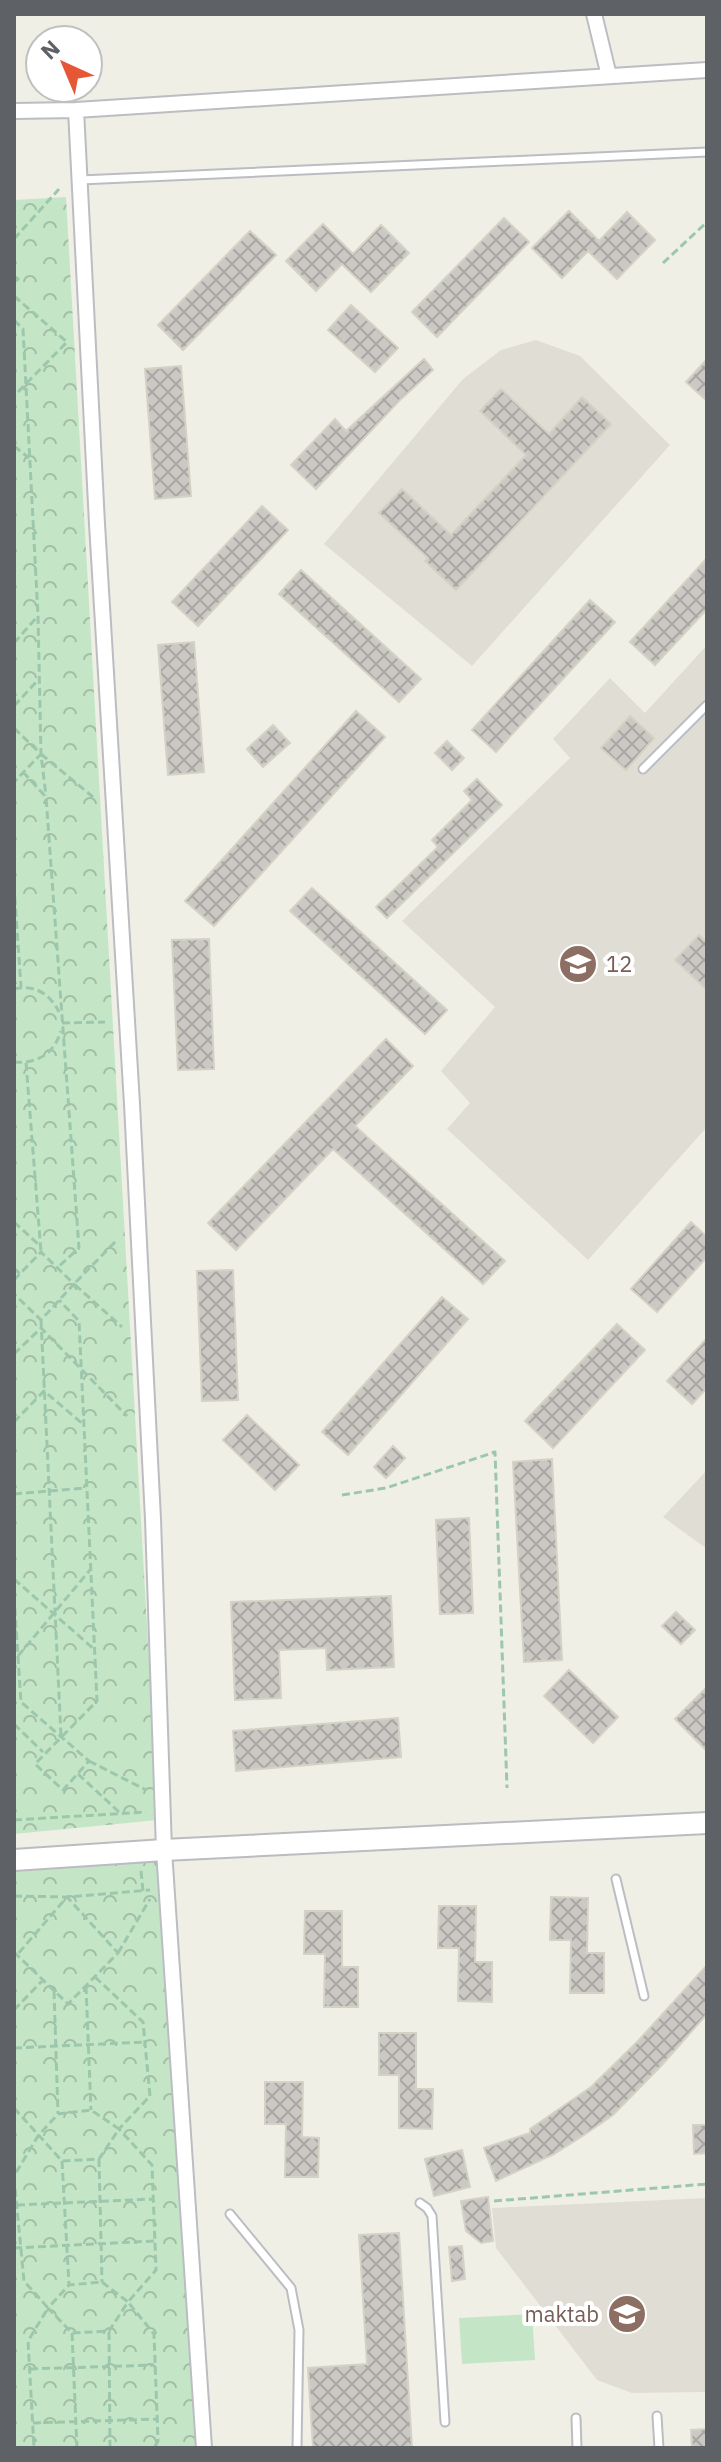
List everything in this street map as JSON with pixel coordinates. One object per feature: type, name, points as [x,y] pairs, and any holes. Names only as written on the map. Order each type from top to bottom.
[{"type":"street","points":[[594,14],[609,76]]},
{"type":"street","points":[[14,111],[76,110],[707,70]]},
{"type":"street","points":[[76,110],[153,1519],[164,1850],[204,2448]]},
{"type":"street","points":[[14,1860],[707,1823]]},
{"type":"lane","points":[[80,180],[707,152]]},
{"type":"lane","points":[[643,769],[707,705]]},
{"type":"lane","points":[[616,1879],[644,1996]]},
{"type":"lane","points":[[420,2203],[432,2216],[445,2422]]},
{"type":"lane","points":[[230,2214],[291,2288],[299,2330],[297,2448]]},
{"type":"lane","points":[[657,2416],[659,2448]]},
{"type":"lane","points":[[576,2418],[577,2448]]},
{"type":"path","points":[[14,239],[59,189]]},
{"type":"path","points":[[663,263],[707,222]]},
{"type":"path","points":[[14,276],[18,279],[14,283]]},
{"type":"path","points":[[14,296],[67,342],[14,396]]},
{"type":"path","points":[[14,320],[23,329],[38,616],[41,754],[79,1248],[57,1268]]},
{"type":"path","points":[[14,446],[29,458]]},
{"type":"path","points":[[14,643],[38,616]]},
{"type":"path","points":[[14,706],[39,679]]},
{"type":"path","points":[[14,728],[93,797]]},
{"type":"path","points":[[14,782],[41,754]]},
{"type":"path","points":[[23,772],[46,797]]},
{"type":"path","points":[[14,885],[21,987]]},
{"type":"path","points":[[14,989],[33,988],[53,1001],[62,1023],[56,1045],[38,1060],[14,1062]]},
{"type":"path","points":[[62,1023],[105,1022]]},
{"type":"path","points":[[26,1063],[41,1252],[122,1327]]},
{"type":"path","points":[[14,1222],[40,1245]]},
{"type":"path","points":[[61,1736],[41,1320],[115,1242]]},
{"type":"path","points":[[14,1280],[41,1252]]},
{"type":"path","points":[[14,1268],[20,1274]]},
{"type":"path","points":[[14,1294],[41,1320]]},
{"type":"path","points":[[14,1308],[20,1300]]},
{"type":"path","points":[[59,1300],[79,1321],[97,1701],[35,1764],[63,1790],[89,1761]]},
{"type":"path","points":[[41,1328],[127,1416]]},
{"type":"path","points":[[14,1354],[41,1328]]},
{"type":"path","points":[[44,1391],[84,1425]]},
{"type":"path","points":[[14,1422],[44,1391]]},
{"type":"path","points":[[342,1495],[386,1488],[495,1452],[507,1788]]},
{"type":"path","points":[[14,1494],[87,1488]]},
{"type":"path","points":[[18,1656],[91,1569]]},
{"type":"path","points":[[14,1579],[95,1650]]},
{"type":"path","points":[[14,1596],[21,1702],[89,1761],[148,1791]]},
{"type":"path","points":[[14,1724],[44,1753]]},
{"type":"path","points":[[78,1774],[121,1814]]},
{"type":"path","points":[[14,1820],[151,1812]]},
{"type":"path","points":[[141,1867],[143,1891]]},
{"type":"path","points":[[14,1896],[67,1897],[157,1889],[118,1953],[68,2004],[16,1954],[67,1897]]},
{"type":"path","points":[[67,1897],[118,1953]]},
{"type":"path","points":[[95,1977],[143,2022],[150,2096],[119,2129],[99,2159],[102,2282]]},
{"type":"path","points":[[14,2010],[43,1980]]},
{"type":"path","points":[[86,1986],[91,2110]]},
{"type":"path","points":[[54,1991],[58,2114]]},
{"type":"path","points":[[14,2048],[145,2042]]},
{"type":"path","points":[[14,2108],[62,2161],[69,2285]]},
{"type":"path","points":[[77,2448],[72,2333],[24,2281],[14,2176],[38,2136],[58,2114],[91,2110],[119,2129],[152,2165],[156,2270],[128,2302],[109,2331],[110,2448]]},
{"type":"path","points":[[62,2161],[99,2159]]},
{"type":"path","points":[[494,2201],[707,2184]]},
{"type":"path","points":[[17,2205],[153,2199]]},
{"type":"path","points":[[14,2248],[155,2241]]},
{"type":"path","points":[[34,2448],[28,2341],[48,2308],[69,2285],[102,2282],[128,2302],[154,2334],[158,2441],[154,2448]]},
{"type":"path","points":[[72,2333],[109,2331]]},
{"type":"path","points":[[30,2369],[156,2365]]},
{"type":"path","points":[[33,2423],[158,2419]]},
{"type":"shaded area","points":[[536,340],[580,356],[670,445],[472,666],[324,544],[463,379],[501,350]]},
{"type":"shaded area","name":"12","points":[[707,645],[707,1127],[588,1260],[447,1129],[470,1103],[441,1071],[495,1007],[402,921],[570,758],[553,739],[610,678],[645,713]]},
{"type":"shaded area","points":[[707,1470],[707,1549],[663,1517]]},
{"type":"shaded area","name":"maktab","points":[[707,2198],[707,2392],[632,2393],[597,2380],[496,2248],[492,2208]]},
{"type":"green space","points":[[66,197],[158,1820],[14,1834],[14,200]]},
{"type":"green space","points":[[164,1850],[204,2448],[14,2448],[14,1860]]},
{"type":"green space","points":[[532,2314],[535,2360],[462,2364],[459,2318]]},
{"type":"building","points":[[569,211],[599,241],[627,212],[655,240],[617,279],[588,251],[562,278],[532,248]]},
{"type":"building","points":[[504,218],[529,242],[437,337],[412,312]]},
{"type":"building","points":[[323,224],[353,254],[381,225],[409,253],[371,292],[342,264],[316,291],[286,261]]},
{"type":"building","points":[[250,231],[276,255],[183,350],[158,325]]},
{"type":"building","points":[[351,305],[398,348],[375,372],[328,330]]},
{"type":"building","points":[[424,359],[433,370],[400,400],[316,489],[291,465],[335,419],[346,431]]},
{"type":"building","points":[[707,359],[707,401],[686,382]]},
{"type":"building","points":[[181,366],[191,496],[155,499],[145,369]]},
{"type":"building","points":[[501,389],[549,434],[582,397],[611,424],[456,590],[425,561],[428,558],[379,513],[402,489],[451,535],[526,455],[480,411]]},
{"type":"building","points":[[262,506],[288,530],[198,626],[172,602]]},
{"type":"building","points":[[707,558],[707,609],[655,665],[630,642]]},
{"type":"building","points":[[301,570],[421,679],[399,702],[279,594]]},
{"type":"building","points":[[590,600],[615,622],[496,752],[472,730]]},
{"type":"building","points":[[194,642],[204,772],[168,775],[158,645]]},
{"type":"building","points":[[356,711],[385,737],[214,926],[185,901]]},
{"type":"building","points":[[630,716],[654,738],[626,770],[601,748]]},
{"type":"building","points":[[273,725],[290,743],[263,767],[247,749]]},
{"type":"building","points":[[447,741],[464,758],[452,770],[435,753]]},
{"type":"building","points":[[477,779],[502,805],[387,918],[376,907],[438,847],[432,840],[472,800],[464,791]]},
{"type":"building","points":[[312,888],[447,1010],[425,1034],[290,911]]},
{"type":"building","points":[[699,935],[707,943],[707,990],[675,960]]},
{"type":"building","points":[[209,939],[214,1069],[178,1070],[172,940]]},
{"type":"building","points":[[386,1039],[413,1066],[355,1126],[505,1261],[483,1284],[333,1149],[236,1250],[208,1223]]},
{"type":"building","points":[[691,1222],[707,1237],[707,1257],[657,1312],[631,1289]]},
{"type":"building","points":[[233,1270],[238,1400],[202,1401],[197,1271]]},
{"type":"building","points":[[442,1297],[468,1319],[348,1455],[322,1432]]},
{"type":"building","points":[[617,1324],[645,1350],[553,1448],[525,1421]]},
{"type":"building","points":[[707,1338],[707,1388],[692,1404],[667,1381]]},
{"type":"building","points":[[247,1415],[299,1465],[275,1490],[223,1440]]},
{"type":"building","points":[[393,1446],[405,1458],[386,1478],[374,1467]]},
{"type":"building","points":[[552,1459],[562,1660],[524,1662],[513,1462]]},
{"type":"building","points":[[469,1518],[473,1613],[440,1614],[436,1520]]},
{"type":"building","points":[[391,1596],[394,1667],[327,1670],[326,1648],[279,1650],[281,1698],[235,1700],[231,1602]]},
{"type":"building","points":[[676,1612],[695,1630],[681,1644],[662,1626]]},
{"type":"building","points":[[569,1670],[618,1717],[593,1743],[544,1696]]},
{"type":"building","points":[[707,1687],[707,1751],[675,1719]]},
{"type":"building","points":[[398,1718],[401,1757],[236,1771],[233,1731]]},
{"type":"building","points":[[551,1897],[588,1898],[587,1953],[604,1953],[604,1993],[570,1993],[571,1940],[550,1940]]},
{"type":"building","points":[[439,1906],[476,1906],[475,1962],[492,1962],[492,2002],[458,2001],[459,1948],[438,1948]]},
{"type":"building","points":[[305,1911],[342,1911],[342,1967],[358,1967],[358,2007],[324,2007],[325,1954],[304,1954]]},
{"type":"building","points":[[707,1965],[707,2014],[661,2066],[613,2115],[554,2154],[496,2181],[484,2148],[530,2133],[530,2129],[591,2087]]},
{"type":"building","points":[[379,2033],[416,2033],[416,2089],[433,2089],[432,2129],[399,2128],[399,2075],[379,2075]]},
{"type":"building","points":[[265,2082],[303,2082],[302,2137],[319,2138],[318,2177],[285,2177],[286,2124],[265,2124]]},
{"type":"building","points":[[693,2125],[707,2125],[707,2153],[694,2154]]},
{"type":"building","points":[[462,2150],[470,2187],[434,2196],[425,2159]]},
{"type":"building","points":[[488,2197],[493,2241],[481,2243],[466,2231],[461,2201]]},
{"type":"building","points":[[399,2233],[412,2448],[313,2448],[308,2368],[367,2364],[359,2235]]},
{"type":"building","points":[[462,2246],[465,2279],[452,2281],[449,2247]]},
{"type":"building","points":[[707,2429],[707,2448],[692,2448],[691,2430]]},
{"type":"place","name":"12","points":[[578,964]]},
{"type":"place","name":"maktab","points":[[627,2314]]}]
